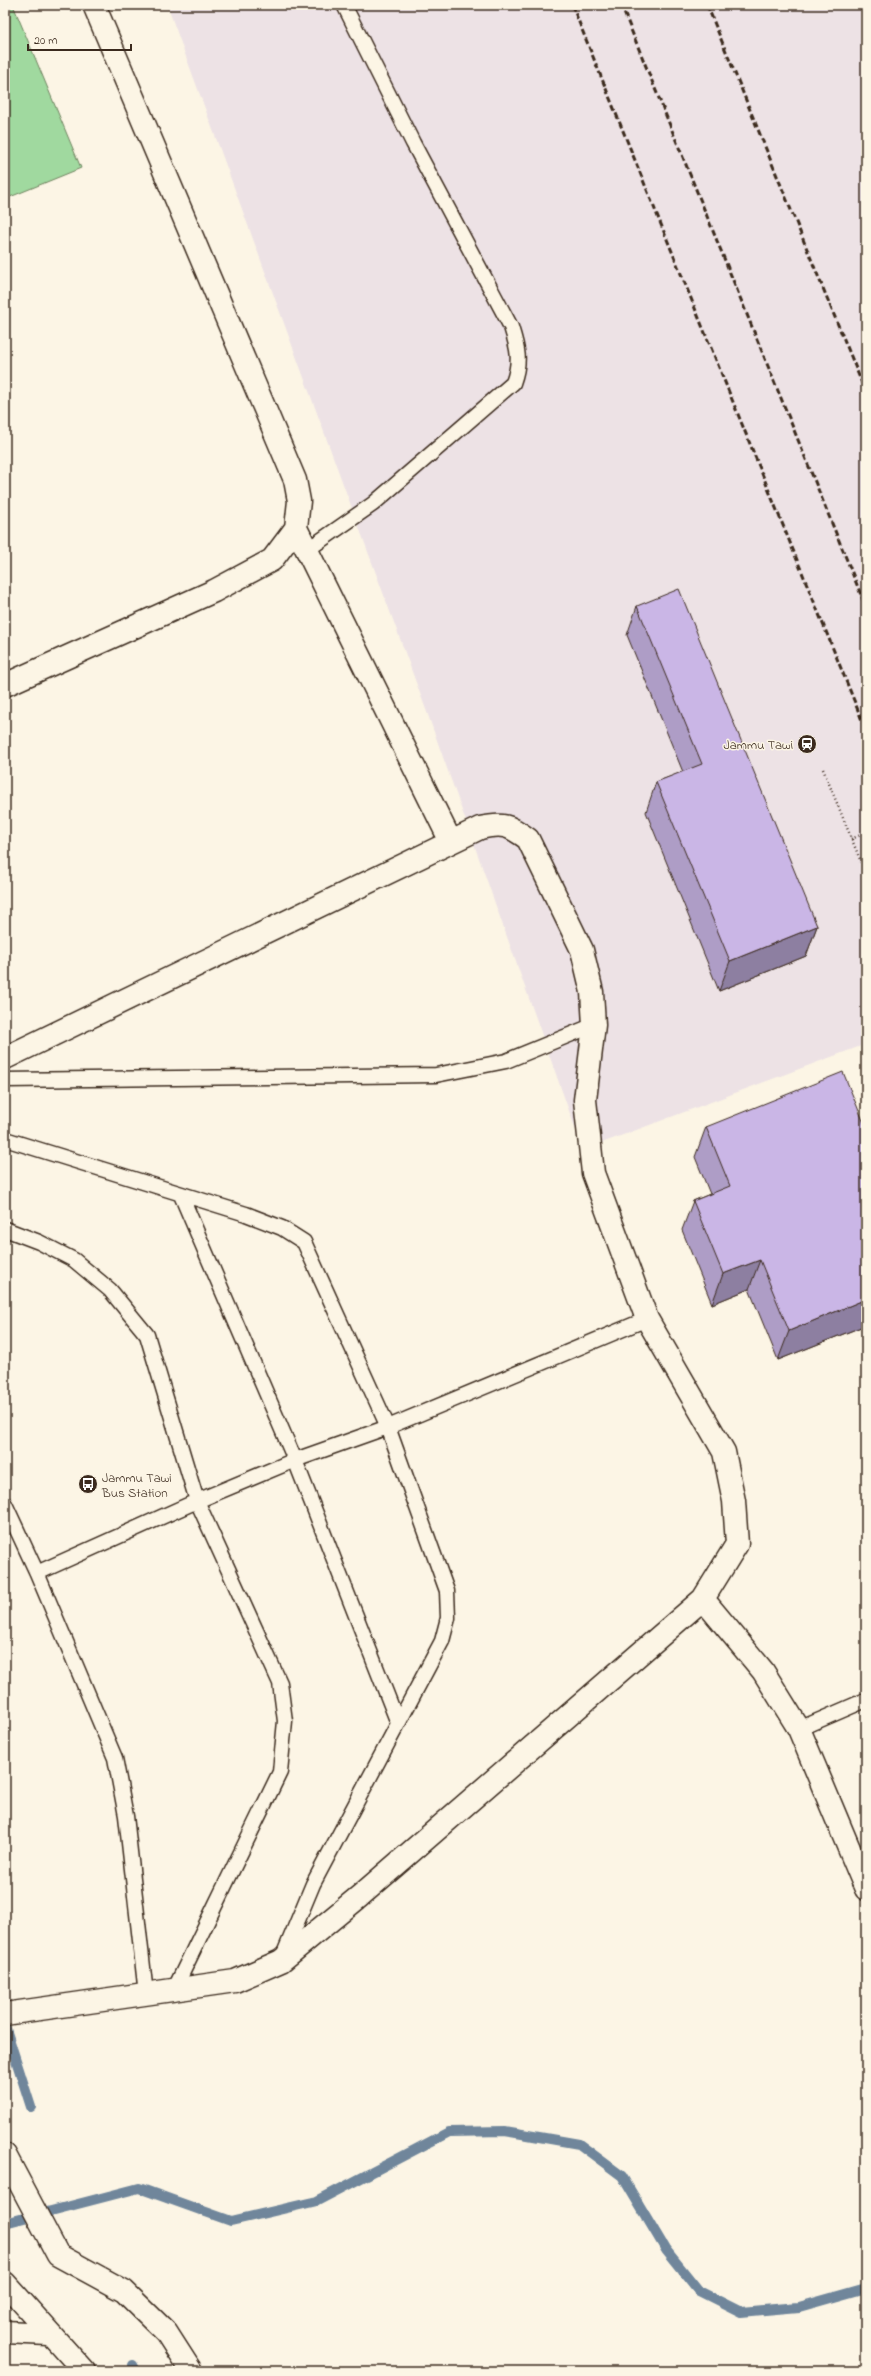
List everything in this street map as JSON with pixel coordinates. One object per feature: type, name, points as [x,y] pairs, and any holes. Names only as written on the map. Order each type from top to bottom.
[{"type":"street","points":[[5,685],[214,591],[272,560],[296,528],[299,501],[295,480],[94,5]]},
{"type":"street","points":[[296,528],[451,842]]},
{"type":"street","points":[[5,1058],[480,828],[500,824],[515,829],[528,839],[582,950],[592,992],[594,1025],[584,1100],[593,1173],[648,1319],[724,1452],[734,1501],[737,1544],[703,1599],[360,1896],[281,1961],[235,1981],[5,2014]]},
{"type":"street","points":[[703,1599],[763,1671],[799,1729],[866,1890]]},
{"type":"street","points":[[5,2154],[58,2255],[124,2291],[166,2332],[191,2371]]},
{"type":"street","points":[[5,2283],[48,2334],[84,2371]]},
{"type":"street","points":[[5,2332],[48,2334]]},
{"type":"lane","points":[[307,550],[373,504],[437,449],[513,383],[519,367],[517,346],[511,327],[413,143],[344,5]]},
{"type":"lane","points":[[5,1080],[436,1075],[506,1061],[594,1025]]},
{"type":"lane","points":[[5,1139],[246,1214],[282,1228],[304,1242],[388,1428],[448,1591],[448,1618],[442,1641],[313,1884],[281,1961]]},
{"type":"lane","points":[[181,1195],[295,1460],[398,1723]]},
{"type":"lane","points":[[5,1229],[39,1242],[74,1260],[110,1290],[147,1335],[197,1501],[280,1683],[285,1721],[280,1772],[174,1990]]},
{"type":"lane","points":[[37,1573],[197,1501],[295,1460],[388,1428],[648,1319]]},
{"type":"lane","points":[[5,1504],[37,1573],[115,1758],[126,1816],[146,1994]]},
{"type":"lane","points":[[799,1729],[866,1700]]},
{"type":"path","points":[[823,769],[866,874]]},
{"type":"path","points":[[851,839],[866,833]]},
{"type":"shaded area","points":[[167,5],[866,5],[866,1044],[583,1150],[428,715]]},
{"type":"green space","points":[[5,5],[13,5],[81,168],[5,199]]},
{"type":"building","points":[[679,589],[817,926],[730,961],[656,782],[702,764],[637,606]]},
{"type":"building","points":[[843,1072],[866,1128],[866,1299],[789,1331],[760,1260],[723,1274],[693,1201],[730,1186],[706,1127]]},
{"type":"waterway","points":[[5,2026],[31,2107]]},
{"type":"waterway","points":[[5,2223],[139,2188],[231,2221],[317,2201],[449,2132],[505,2131],[579,2144],[622,2176],[666,2250],[699,2291],[741,2312],[799,2307],[866,2288]]},
{"type":"waterway","points":[[133,2365],[136,2371]]},
{"type":"railway","points":[[572,5],[866,730]]},
{"type":"railway","points":[[621,5],[866,607]]},
{"type":"railway","points":[[707,5],[866,393]]},
{"type":"place","name":"Jammu Tawi","points":[[807,744]]},
{"type":"place","name":"Jammu Tawi Bus Station","points":[[88,1484]]}]
